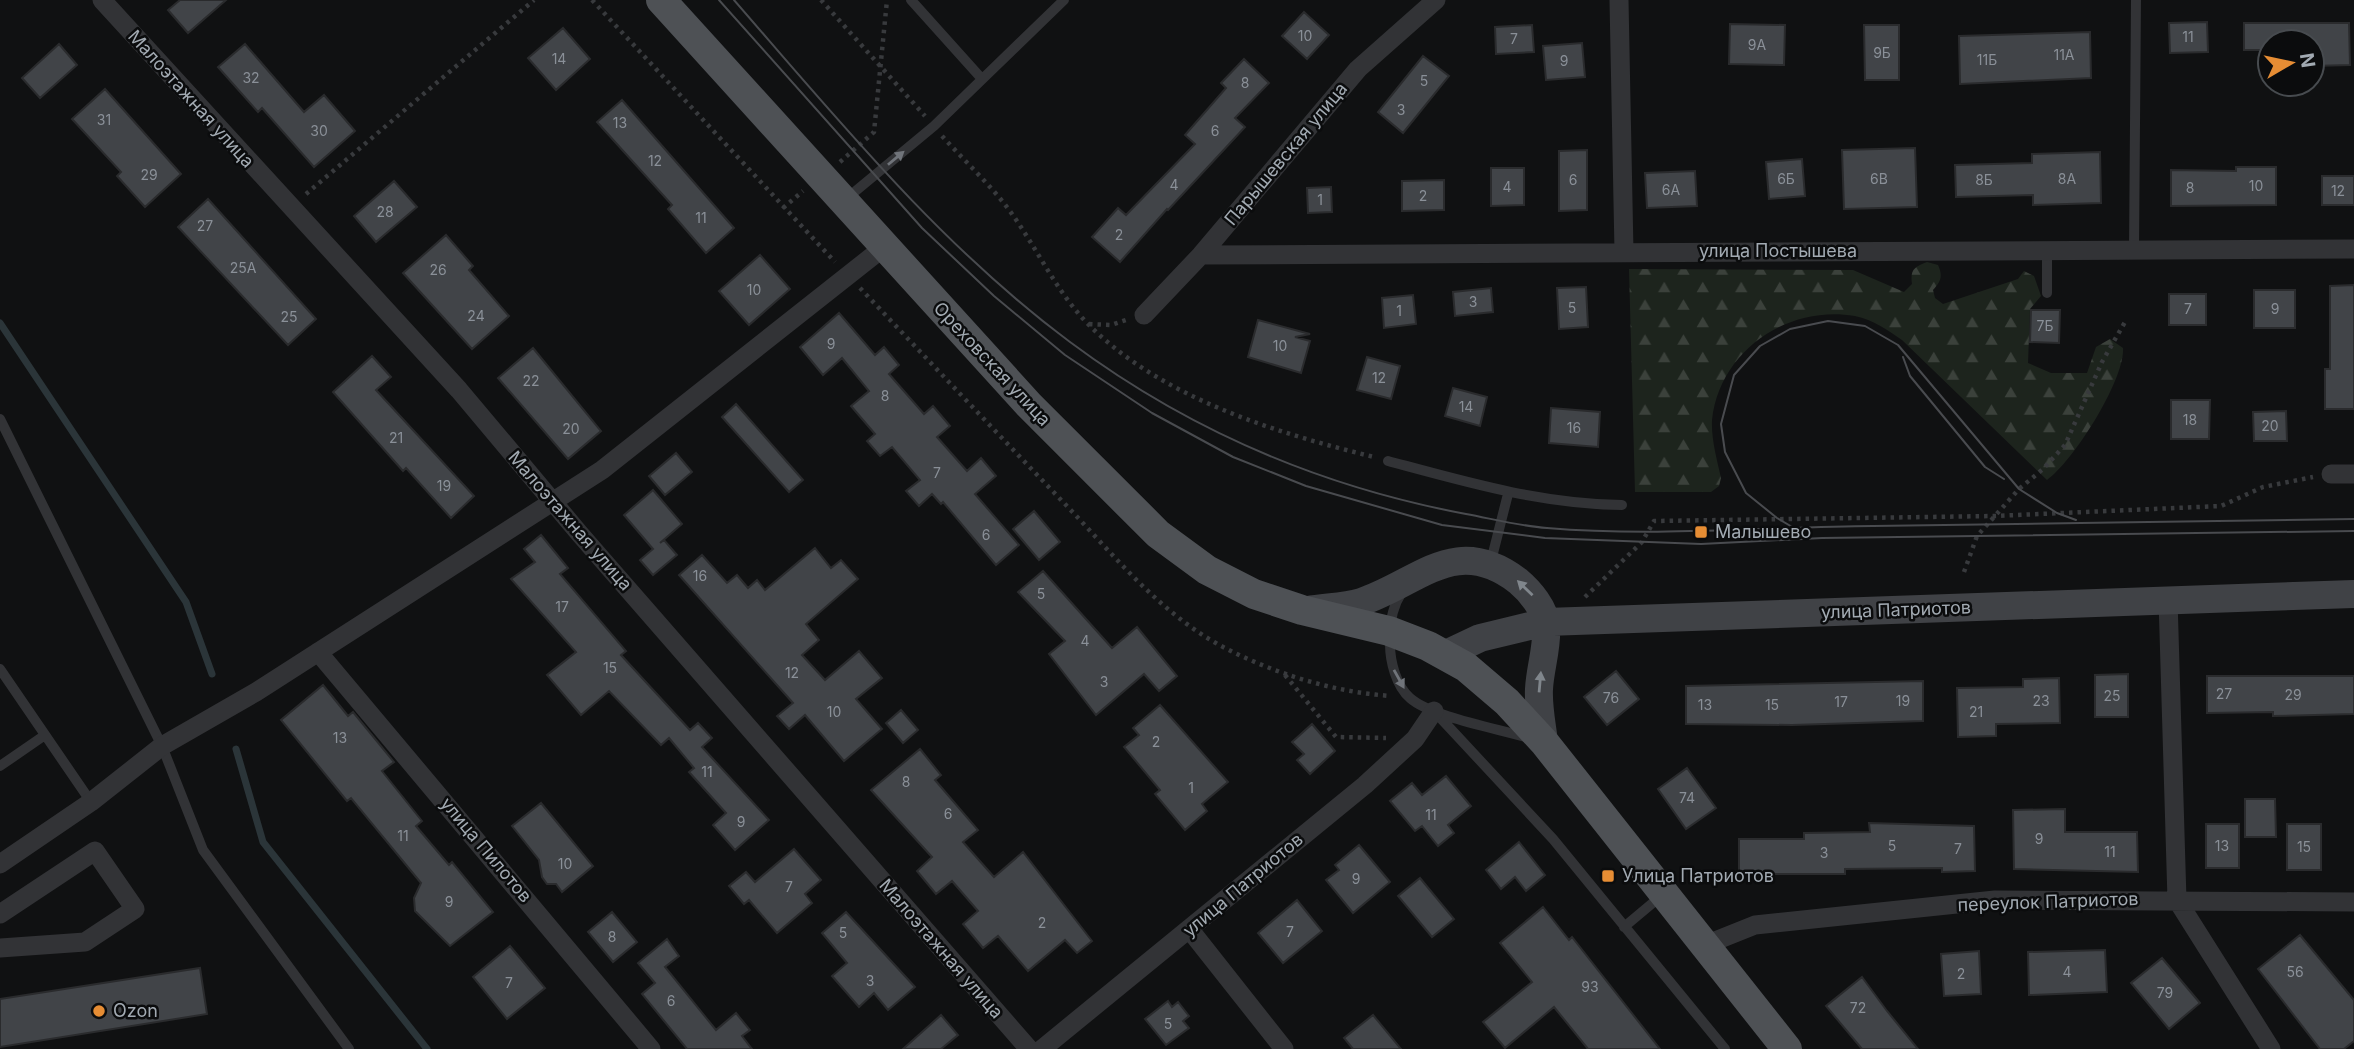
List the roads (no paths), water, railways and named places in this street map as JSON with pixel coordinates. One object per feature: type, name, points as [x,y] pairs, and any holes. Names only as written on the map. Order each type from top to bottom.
[{"type":"main road","name":"Ореховская улица","points":[[661,0],[1029,405],[1158,534],[1207,570],[1254,594],[1302,610],[1389,631],[1444,655],[1466,667],[1507,702],[1544,742],[1787,1049]]},
{"type":"main road","points":[[1302,610],[1357,603],[1387,593],[1415,574],[1443,564],[1471,561],[1490,565],[1530,590],[1546,622],[1539,692],[1544,742]]},
{"type":"main road","name":"улица Патриотов","points":[[1444,655],[1480,638],[1546,622],[2354,594]]},
{"type":"street","name":"Малоэтажная улица","points":[[102,0],[289,208],[459,390],[554,504],[1029,1049]]},
{"type":"street","name":"Парышевская улица","points":[[1144,315],[1201,254],[1358,69],[1436,0]]},
{"type":"street","points":[[1619,0],[1624,252]]},
{"type":"street","points":[[0,864],[91,802],[162,746],[256,692],[554,504],[602,470],[884,247]]},
{"type":"street","name":"улица Постышева","points":[[1201,254],[2354,249]]},
{"type":"street","points":[[2331,474],[2354,474]]},
{"type":"street","points":[[2168,599],[2177,900],[2271,1049]]},
{"type":"street","name":"улица Пилотов","points":[[318,652],[651,1049]]},
{"type":"street","name":"улица Патриотов","points":[[1042,1049],[1365,785],[1415,738],[1434,711]]},
{"type":"street","points":[[0,914],[95,851],[135,909],[85,942],[0,948]]},
{"type":"street","name":"переулок Патриотов","points":[[1704,945],[1755,925],[1995,900],[2354,902]]},
{"type":"street","points":[[1189,930],[1284,1049]]},
{"type":"lane","points":[[911,0],[982,79]]},
{"type":"lane","points":[[843,201],[934,126],[1064,0]]},
{"type":"lane","points":[[2134,249],[2136,0]]},
{"type":"lane","points":[[2046,249],[2047,293]]},
{"type":"lane","points":[[0,419],[162,746],[203,850],[349,1049]]},
{"type":"lane","points":[[1388,461],[1508,494],[1590,505],[1622,505]]},
{"type":"lane","points":[[1490,565],[1508,494]]},
{"type":"lane","points":[[1415,574],[1395,602],[1389,631],[1391,664],[1409,698],[1434,711],[1544,742]]},
{"type":"lane","points":[[0,669],[91,802]]},
{"type":"lane","points":[[1434,711],[1553,839],[1725,1049]]},
{"type":"lane","points":[[0,766],[45,735]]},
{"type":"lane","points":[[1624,927],[1664,894]]},
{"type":"waterway","points":[[0,323],[186,602],[212,674]]},
{"type":"waterway","points":[[236,749],[263,842],[427,1049]]},
{"type":"tram line","points":[[719,0],[922,228],[994,296],[1065,355],[1152,413],[1233,457],[1306,486],[1442,525],[1545,538],[1701,544],[1822,538],[2354,531]]},
{"type":"tram line","points":[[734,0],[852,136],[935,224],[1023,305],[1070,342],[1115,374],[1209,428],[1258,451],[1360,488],[1506,522],[1588,531],[1669,532],[2354,519]]},
{"type":"tram line","points":[[1794,528],[1746,493],[1725,452],[1721,424],[1734,375],[1760,346],[1790,329],[1828,321],[1865,326],[1898,345],[2019,489],[2057,513],[2076,520]]},
{"type":"tram line","points":[[1903,357],[1910,376],[1985,467],[2004,479]]},
{"type":"place","name":"Малышево","points":[[1701,532]]},
{"type":"place","name":"Улица Патриотов","points":[[1608,876]]},
{"type":"place","name":"Ozon","points":[[99,1011]]}]
